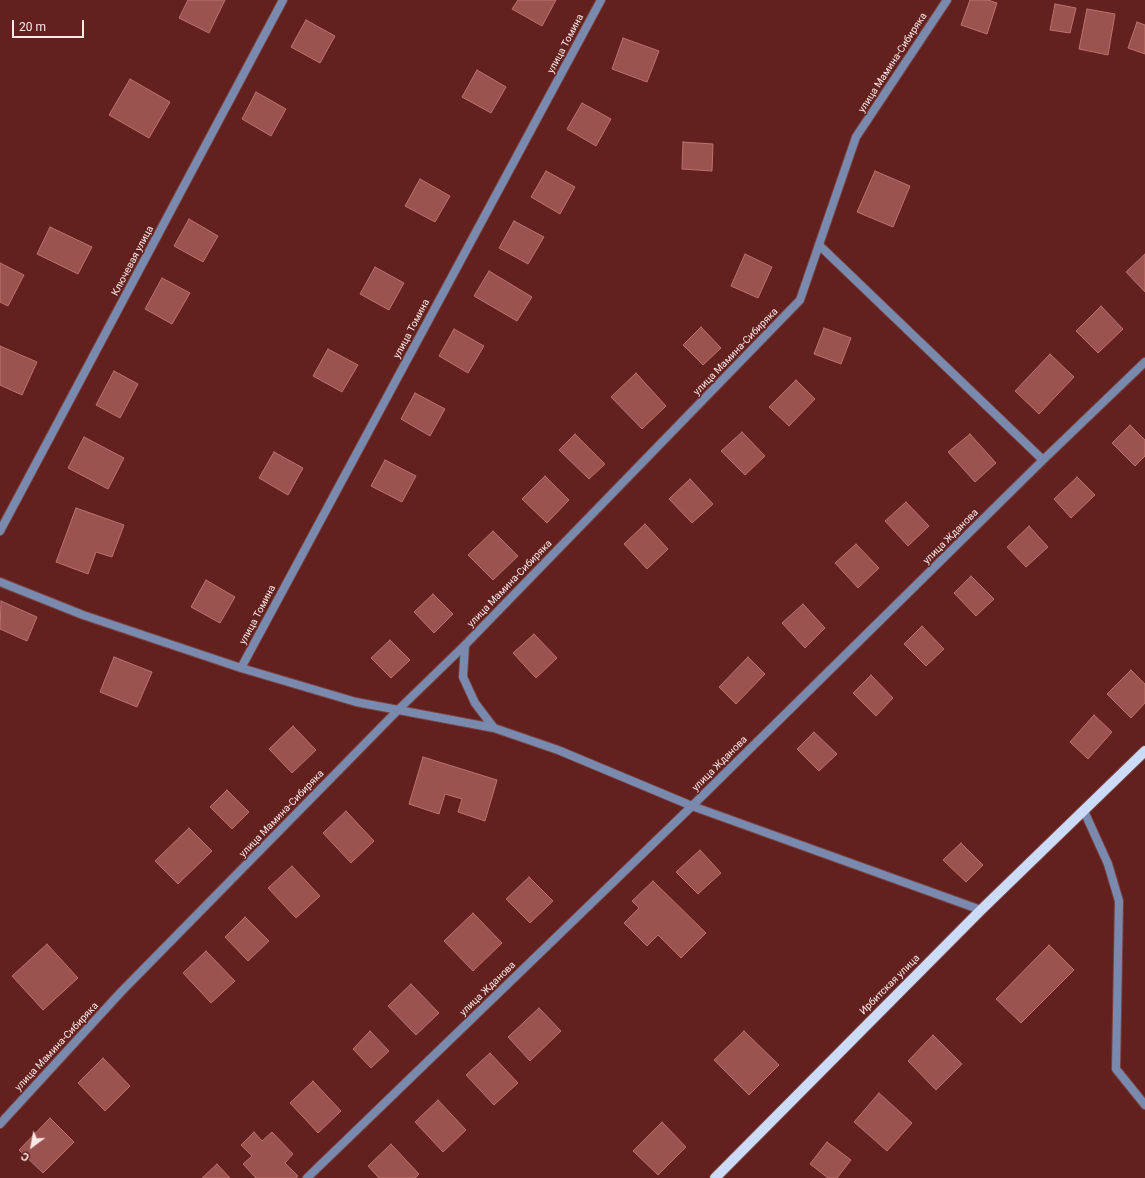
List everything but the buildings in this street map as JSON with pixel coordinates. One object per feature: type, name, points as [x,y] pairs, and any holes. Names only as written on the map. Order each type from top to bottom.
[{"type":"main road","name":"Ирбитская улица","points":[[715,1178],[981,910],[1145,751]]},
{"type":"street","name":"Ключевая улица","points":[[0,531],[283,0]]},
{"type":"street","name":"улица Томина","points":[[241,668],[601,0]]},
{"type":"street","name":"улица Мамина-Сибиряка","points":[[0,1124],[121,992],[398,710],[465,645],[800,300],[856,137],[947,0]]},
{"type":"street","points":[[819,246],[1043,460]]},
{"type":"street","name":"улица Жданова","points":[[307,1178],[692,806],[1043,460],[1145,362]]},
{"type":"street","points":[[0,582],[83,615],[241,668],[356,702],[494,728],[558,750],[692,806],[981,910]]},
{"type":"street","points":[[465,645],[463,676],[475,703],[494,728]]},
{"type":"street","points":[[1084,811],[1108,864],[1119,901],[1116,1068],[1145,1105]]}]
